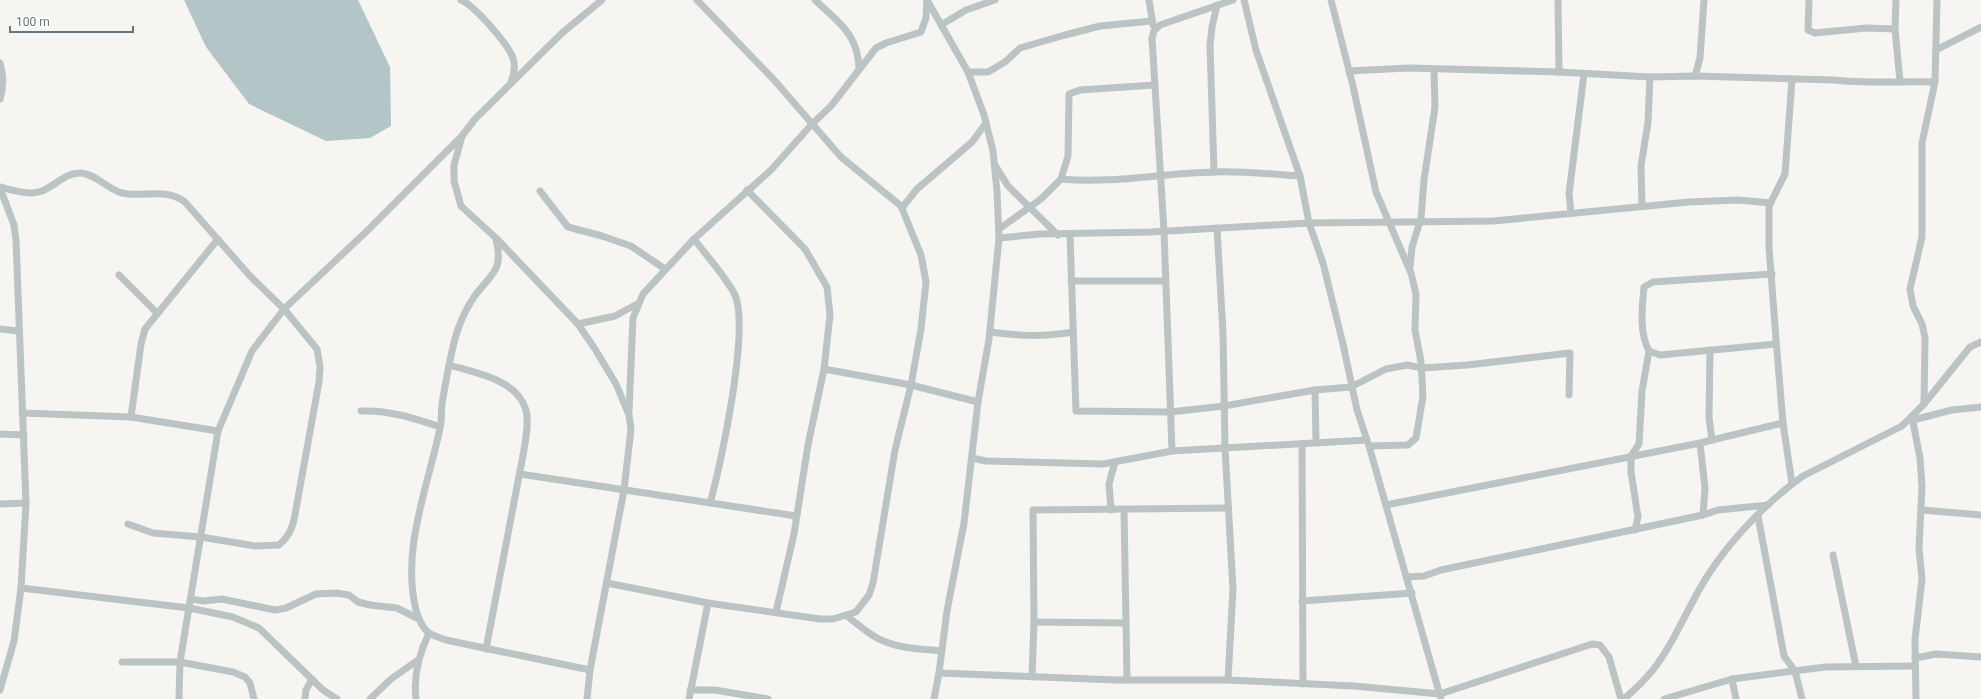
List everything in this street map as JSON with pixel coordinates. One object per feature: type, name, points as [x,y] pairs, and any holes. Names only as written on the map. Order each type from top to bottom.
[{"type":"street","points":[[461,0],[473,6],[510,51],[514,59],[514,75],[509,86]]},
{"type":"street","points":[[473,6],[478,0]]},
{"type":"street","points":[[179,699],[180,662],[218,431],[252,351],[284,308],[367,231],[462,136],[475,119],[562,33],[602,0]]},
{"type":"street","points":[[607,583],[708,603],[820,619],[847,616],[856,612],[864,604],[873,583],[895,450],[911,384],[921,329],[926,282],[921,255],[902,208],[844,160],[775,81],[697,0]]},
{"type":"street","points":[[815,0],[842,26],[855,42],[859,54],[859,68]]},
{"type":"street","points":[[587,699],[590,670],[624,490],[631,429],[629,415],[631,337],[633,318],[643,294],[694,239],[771,170],[812,124],[831,106],[876,48],[886,42],[921,32],[926,18],[927,0]]},
{"type":"street","points":[[927,0],[968,72],[986,123],[994,163],[999,229],[990,332],[978,402],[964,523],[947,611],[934,699]]},
{"type":"street","points":[[941,25],[966,10],[995,0]]},
{"type":"street","points":[[1149,0],[1154,31],[1152,38],[1154,85],[1164,231],[1172,451]]},
{"type":"street","points":[[1154,31],[1160,25],[1167,22],[1233,0]]},
{"type":"street","points":[[1244,0],[1256,50],[1300,176],[1309,223],[1322,263],[1343,344],[1351,387],[1412,594],[1440,697]]},
{"type":"street","points":[[972,458],[986,461],[1103,464],[1172,451],[1316,443],[1408,445],[1414,442],[1418,432],[1423,396],[1422,368],[1415,330],[1416,294],[1411,273],[1387,221],[1376,192],[1349,71],[1331,0]]},
{"type":"street","points":[[1558,0],[1559,72]]},
{"type":"street","points":[[1696,76],[1700,58],[1704,0]]},
{"type":"street","points":[[1809,0],[1807,25],[1808,30],[1814,33],[1866,28],[1895,29]]},
{"type":"street","points":[[1896,0],[1895,29],[1900,81]]},
{"type":"street","points":[[1924,404],[1925,338],[1922,324],[1912,306],[1910,289],[1922,237],[1922,143],[1934,82],[1937,0]]},
{"type":"street","points":[[1214,172],[1210,45],[1217,5]]},
{"type":"street","points":[[968,72],[988,72],[1005,62],[1020,48],[1065,35],[1100,26],[1152,21]]},
{"type":"street","points":[[1936,50],[1981,27]]},
{"type":"street","points":[[0,63],[4,75],[0,99]]},
{"type":"street","points":[[1349,71],[1408,68],[1434,70],[1559,72],[1650,77],[1696,76],[1853,82],[1934,82]]},
{"type":"street","points":[[1411,273],[1411,252],[1420,221],[1424,180],[1435,107],[1434,70]]},
{"type":"street","points":[[1571,213],[1570,186],[1584,74]]},
{"type":"street","points":[[1642,206],[1641,166],[1648,122],[1650,77]]},
{"type":"street","points":[[1792,79],[1785,174],[1769,206],[1769,246],[1776,344],[1783,423],[1792,484]]},
{"type":"street","points":[[999,229],[1042,199],[1061,179],[1068,156],[1069,94],[1080,90],[1154,85]]},
{"type":"street","points":[[902,208],[917,189],[972,142],[986,123]]},
{"type":"street","points":[[462,136],[454,166],[454,181],[461,206],[496,238],[578,324],[596,349],[616,384],[629,415]]},
{"type":"street","points":[[994,163],[1008,186],[1058,235]]},
{"type":"street","points":[[1061,179],[1084,181],[1127,180],[1214,172],[1300,176]]},
{"type":"street","points":[[0,690],[14,641],[21,588],[26,503],[14,225],[0,188],[34,193],[43,191],[66,177],[80,173],[89,175],[110,188],[123,193],[169,194],[178,196],[250,276],[284,308],[317,349],[320,367],[292,531],[279,545],[267,547],[201,537],[153,533],[128,524]]},
{"type":"street","points":[[747,190],[805,249],[827,287],[830,315],[824,369],[808,446],[792,544],[776,612]]},
{"type":"street","points":[[540,191],[568,226],[631,246],[665,269]]},
{"type":"street","points":[[999,238],[1309,223],[1494,220],[1689,202],[1738,200],[1771,203]]},
{"type":"street","points":[[1217,228],[1223,333],[1225,448],[1233,589],[1228,680]]},
{"type":"street","points":[[1070,235],[1076,411],[1170,412],[1224,406],[1315,390],[1351,387],[1386,369],[1407,365],[1422,368],[1467,365],[1570,353],[1569,395]]},
{"type":"street","points":[[496,238],[499,250],[498,264],[492,277],[474,296],[466,310],[457,333],[449,365],[440,427],[427,479],[412,563],[412,593],[419,619],[429,633],[446,640],[590,670]]},
{"type":"street","points":[[131,417],[141,344],[145,329],[218,239]]},
{"type":"street","points":[[694,239],[734,293],[740,312],[740,333],[733,386],[719,472],[710,503]]},
{"type":"street","points":[[119,274],[157,313]]},
{"type":"street","points":[[1634,530],[1638,517],[1631,472],[1631,456],[1639,444],[1642,391],[1648,351],[1645,344],[1642,313],[1644,287],[1653,282],[1772,274]]},
{"type":"street","points":[[1071,280],[1165,281]]},
{"type":"street","points":[[578,324],[615,316],[639,303]]},
{"type":"street","points":[[0,329],[18,331]]},
{"type":"street","points":[[990,332],[1029,337],[1053,336],[1073,332]]},
{"type":"street","points":[[939,673],[1127,680],[1228,680],[1354,686],[1440,697],[1592,644],[1600,645],[1608,657],[1622,699],[1652,671],[1673,639],[1709,572],[1768,505],[1792,484],[1820,466],[1891,432],[1913,418],[1970,348],[1981,342]]},
{"type":"street","points":[[1648,351],[1660,355],[1776,344]]},
{"type":"street","points":[[1710,350],[1710,418],[1712,440]]},
{"type":"street","points":[[449,365],[493,379],[510,388],[519,396],[526,410],[528,428],[486,649]]},
{"type":"street","points":[[824,369],[911,384],[978,402]]},
{"type":"street","points":[[1315,390],[1316,443]]},
{"type":"street","points":[[1913,418],[1952,410],[1981,407]]},
{"type":"street","points":[[361,411],[380,410],[440,427]]},
{"type":"street","points":[[22,413],[131,417],[218,431]]},
{"type":"street","points":[[1913,418],[1922,472],[1920,548],[1922,579],[1915,639],[1916,699]]},
{"type":"street","points":[[1386,505],[1631,456],[1700,444],[1783,423]]},
{"type":"street","points":[[0,434],[24,435]]},
{"type":"street","points":[[1302,444],[1302,684]]},
{"type":"street","points":[[1700,444],[1705,488],[1703,515]]},
{"type":"street","points":[[1111,510],[1109,484],[1116,462]]},
{"type":"street","points":[[520,474],[796,516]]},
{"type":"street","points":[[0,504],[26,503]]},
{"type":"street","points":[[1407,577],[1424,576],[1441,570],[1634,530],[1703,515],[1718,510],[1768,505]]},
{"type":"street","points":[[1032,677],[1034,622],[1033,510],[1228,508]]},
{"type":"street","points":[[1124,510],[1127,680]]},
{"type":"street","points":[[1922,510],[1981,515]]},
{"type":"street","points":[[1758,516],[1784,656],[1795,670],[1802,699]]},
{"type":"street","points":[[1833,554],[1856,666]]},
{"type":"street","points":[[21,588],[189,608],[233,617],[259,628],[322,690],[337,699]]},
{"type":"street","points":[[191,599],[204,601],[222,599],[275,610],[286,608],[316,594],[336,593],[349,595],[358,602],[397,608],[419,619]]},
{"type":"street","points":[[1302,601],[1412,594]]},
{"type":"street","points":[[689,699],[708,603]]},
{"type":"street","points":[[847,616],[869,633],[885,642],[907,648],[941,651]]},
{"type":"street","points":[[1034,622],[1126,623]]},
{"type":"street","points":[[416,699],[415,686],[418,660],[429,633]]},
{"type":"street","points":[[1664,699],[1732,678],[1825,667],[1915,662],[1936,654],[1981,657]]},
{"type":"street","points":[[370,699],[390,679],[418,660]]},
{"type":"street","points":[[122,662],[180,662],[233,672],[245,676],[250,683],[254,699]]},
{"type":"street","points":[[1732,678],[1736,699]]},
{"type":"street","points":[[305,699],[306,690],[312,679]]},
{"type":"street","points":[[690,690],[715,690],[768,699]]},
{"type":"shaded area","points":[[184,0],[358,0],[390,67],[391,126],[370,138],[326,141],[249,104],[206,47]]}]
